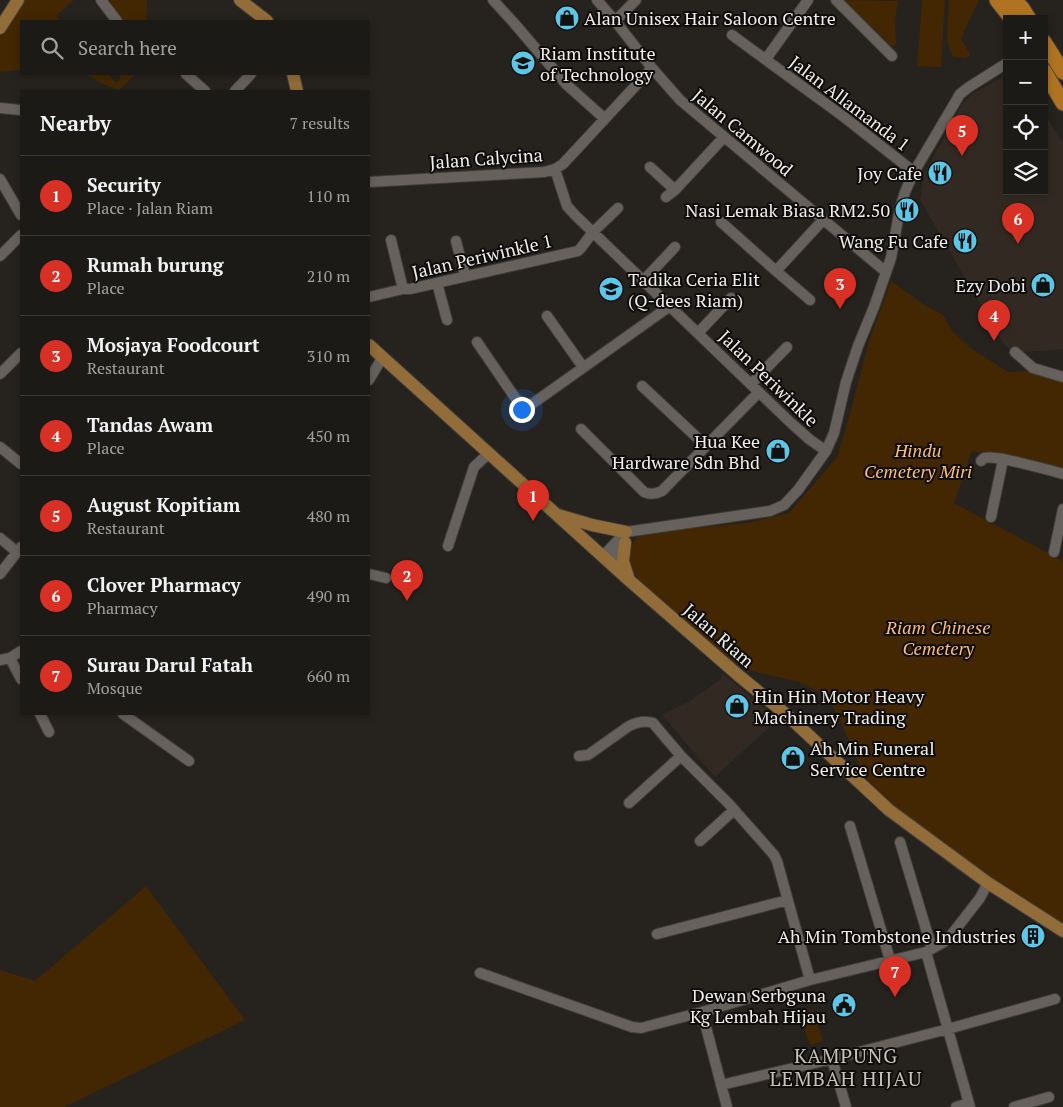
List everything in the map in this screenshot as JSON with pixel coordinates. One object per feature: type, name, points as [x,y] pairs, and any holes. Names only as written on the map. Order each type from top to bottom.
[{"type":"highway","points":[[998,0],[1009,15]]},
{"type":"highway","points":[[1014,0],[1026,15]]},
{"type":"highway","points":[[1048,48],[1063,72]]},
{"type":"highway","points":[[1048,78],[1063,103]]},
{"type":"main road","points":[[0,28],[18,0]]},
{"type":"main road","points":[[240,0],[265,20]]},
{"type":"main road","points":[[293,75],[297,90]]},
{"type":"main road","name":"Jalan Riam","points":[[370,346],[606,560],[788,716],[889,810],[988,883],[1063,931]]},
{"type":"main road","points":[[554,513],[625,537],[623,561],[630,581]]},
{"type":"street","points":[[101,0],[117,20]]},
{"type":"street","points":[[493,0],[566,84],[605,120]]},
{"type":"street","name":"Jalan Camwood","points":[[597,0],[680,100],[886,272]]},
{"type":"street","points":[[616,21],[636,0]]},
{"type":"street","name":"Jalan Allamanda 1","points":[[766,59],[808,0]]},
{"type":"street","points":[[836,0],[892,56]]},
{"type":"street","name":"Jalan Allamanda 1","points":[[732,34],[844,116],[914,172]]},
{"type":"street","points":[[606,560],[625,537],[642,529],[770,512],[784,505],[798,490],[826,451],[834,434],[846,382],[886,272],[900,208],[914,172],[960,94],[1003,66]]},
{"type":"street","name":"Jalan Calycina","points":[[370,182],[544,172],[555,169],[563,164],[652,68]]},
{"type":"street","points":[[187,75],[204,90]]},
{"type":"street","points":[[236,90],[250,75]]},
{"type":"street","points":[[0,108],[20,110]]},
{"type":"street","points":[[666,197],[675,190],[724,138]]},
{"type":"street","points":[[650,168],[675,190]]},
{"type":"street","name":"Jalan Periwinkle","points":[[555,169],[567,206],[575,215],[759,392],[809,439],[826,451]]},
{"type":"street","points":[[0,179],[20,213]]},
{"type":"street","name":"Jalan Periwinkle 1","points":[[370,297],[578,251],[593,232],[618,208]]},
{"type":"street","points":[[776,271],[823,220]]},
{"type":"street","points":[[721,222],[810,300]]},
{"type":"street","points":[[0,256],[20,236]]},
{"type":"street","points":[[391,240],[403,289]]},
{"type":"street","points":[[456,241],[465,276]]},
{"type":"street","points":[[644,280],[675,247]]},
{"type":"street","points":[[437,283],[446,320]]},
{"type":"street","points":[[698,333],[731,298]]},
{"type":"street","points":[[477,342],[516,399],[526,404],[532,404],[670,306]]},
{"type":"street","points":[[547,316],[583,367]]},
{"type":"street","points":[[751,384],[787,347]]},
{"type":"street","points":[[1015,352],[1034,368],[1063,377]]},
{"type":"street","points":[[0,374],[20,354]]},
{"type":"street","points":[[370,378],[382,358]]},
{"type":"street","points":[[642,386],[706,446]]},
{"type":"street","points":[[581,429],[648,494],[658,493],[759,392]]},
{"type":"street","points":[[0,447],[20,463]]},
{"type":"street","points":[[448,546],[474,466],[488,454]]},
{"type":"street","points":[[982,461],[988,457],[1044,468],[1063,474]]},
{"type":"street","points":[[991,517],[1003,460]]},
{"type":"street","points":[[1054,552],[1063,509]]},
{"type":"street","points":[[0,538],[19,550],[0,574]]},
{"type":"street","points":[[370,574],[386,578]]},
{"type":"street","points":[[20,652],[5,659],[20,678]]},
{"type":"street","points":[[40,715],[49,732]]},
{"type":"street","points":[[124,715],[189,762]]},
{"type":"street","points":[[579,756],[588,755],[628,726],[648,721],[653,723],[681,756],[774,854],[810,980]]},
{"type":"street","points":[[629,803],[681,756]]},
{"type":"street","points":[[700,841],[734,810]]},
{"type":"street","points":[[850,826],[890,960]]},
{"type":"street","points":[[900,842],[948,1029],[970,1105],[956,1107]]},
{"type":"street","points":[[480,973],[632,1027],[641,1028],[810,980],[929,950],[944,942],[952,934],[980,898],[988,883]]},
{"type":"street","points":[[657,934],[788,900]]},
{"type":"street","points":[[721,1085],[948,1029],[1054,998]]},
{"type":"street","points":[[702,1012],[727,1107]]},
{"type":"street","points":[[832,1059],[846,1107]]},
{"type":"street","points":[[1014,1107],[1048,1096]]},
{"type":"shaded area","points":[[1003,77],[1003,195],[1048,195],[1048,119],[1063,143],[1063,349],[1014,353],[1003,343],[920,200],[924,174],[964,101],[974,93]]},
{"type":"shaded area","points":[[723,674],[778,719],[715,777],[662,715],[690,701],[720,680]]},
{"type":"green space","points":[[25,0],[74,0],[56,16],[60,20],[20,20],[20,70],[0,72],[0,36]]},
{"type":"green space","points":[[106,0],[147,0],[146,17],[148,20],[122,20]]},
{"type":"green space","points":[[844,0],[898,1],[895,20],[896,44],[891,46]]},
{"type":"green space","points":[[922,0],[945,0],[941,67],[917,66]]},
{"type":"green space","points":[[949,0],[979,0],[961,38],[969,52],[969,56],[965,58],[953,57],[947,41]]},
{"type":"green space","points":[[87,75],[109,75],[116,83],[120,80],[121,75],[135,75],[120,89],[107,86]]},
{"type":"green space","name":"Riam Chinese Cemetery","points":[[891,281],[920,302],[943,315],[953,332],[972,349],[1008,372],[1032,371],[1063,381],[1063,468],[972,451],[954,503],[1063,561],[1063,927],[981,871],[895,808],[874,789],[860,768],[842,724],[829,699],[799,682],[752,671],[723,657],[641,583],[627,561],[630,548],[636,538],[651,532],[747,523],[789,513],[837,457],[869,341]]},
{"type":"green space","points":[[146,886],[245,1020],[64,1107],[0,1107],[0,970],[35,981]]},
{"type":"green space","points":[[813,1010],[823,1041],[810,1045],[799,1014]]},
{"type":"place","name":"Alan Unisex Hair Saloon Centre","points":[[567,18]]},
{"type":"place","name":"Riam Institute of Technology","points":[[523,63]]},
{"type":"place","name":"August Kopitiam","points":[[962,156]]},
{"type":"place","name":"Joy Cafe","points":[[940,173]]},
{"type":"place","name":"Nasi Lemak Biasa RM2.50","points":[[907,210]]},
{"type":"place","name":"Wang Fu Cafe","points":[[965,241]]},
{"type":"place","name":"Clover Pharmacy","points":[[1018,244]]},
{"type":"place","name":"Ezy Dobi","points":[[1043,285]]},
{"type":"place","name":"Tadika Ceria Elit (Q-dees Riam)","points":[[611,289]]},
{"type":"place","name":"Mosjaya Foodcourt","points":[[840,309]]},
{"type":"place","name":"Tandas Awam","points":[[994,341]]},
{"type":"place","name":"Hua Kee Hardware Sdn Bhd","points":[[778,451]]},
{"type":"place","name":"Security","points":[[533,521]]},
{"type":"place","name":"Rumah burung","points":[[407,601]]},
{"type":"place","name":"Hin Hin Motor Heavy Machinery Trading","points":[[737,706]]},
{"type":"place","name":"Ah Min Funeral Service Centre","points":[[793,758]]},
{"type":"place","name":"Ah Min Tombstone Industries","points":[[1033,936]]},
{"type":"place","name":"Surau Darul Fatah","points":[[895,997]]},
{"type":"place","name":"Dewan Serbguna Kg Lembah Hijau","points":[[844,1005]]},
{"type":"district","name":"KAMPUNG LEMBAH HIJAU","points":[[846,1066]]},
{"type":"park label","name":"Hindu Cemetery Miri","points":[[918,460]]}]
